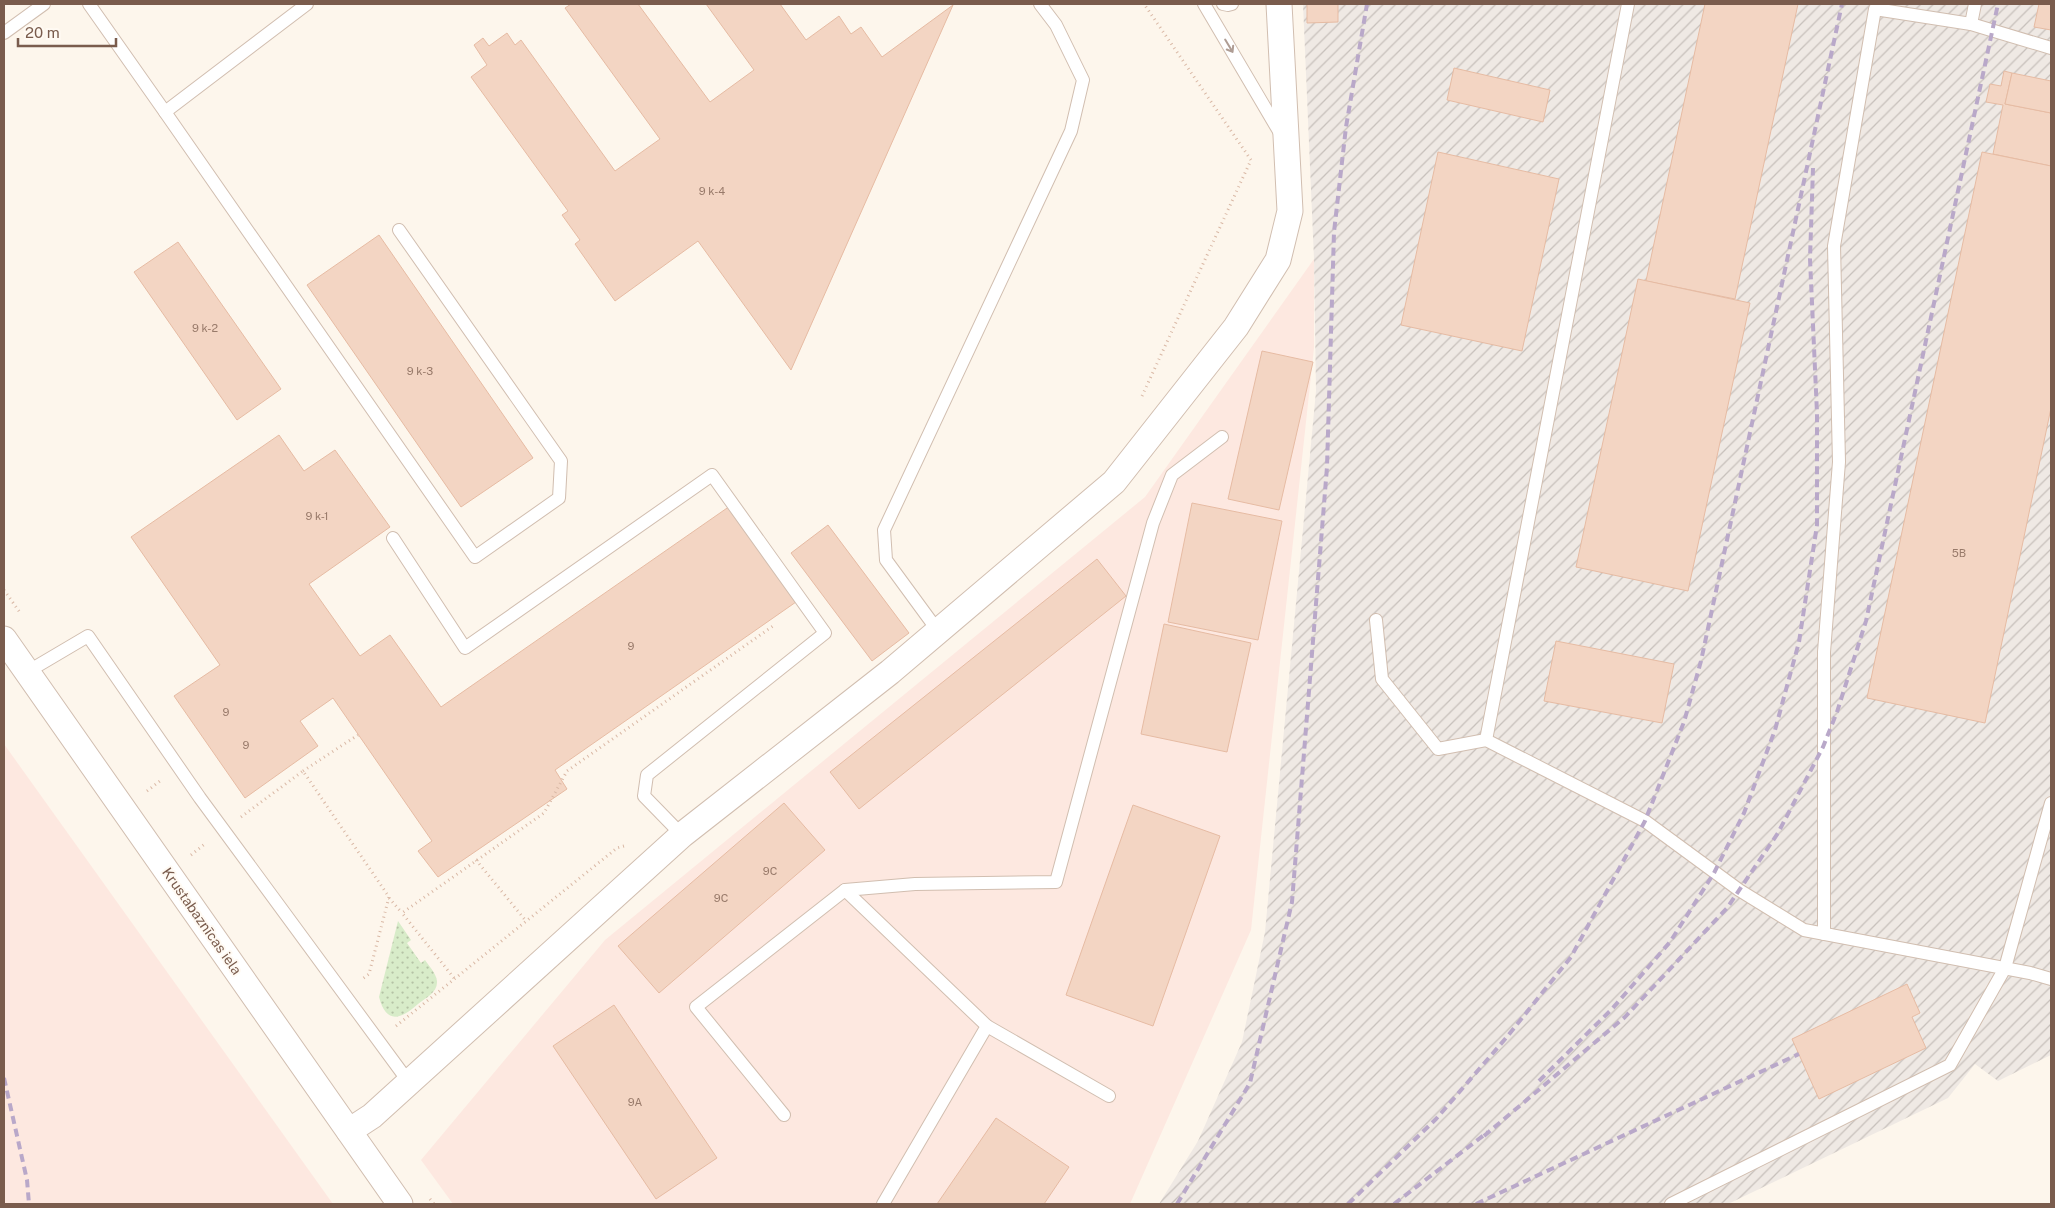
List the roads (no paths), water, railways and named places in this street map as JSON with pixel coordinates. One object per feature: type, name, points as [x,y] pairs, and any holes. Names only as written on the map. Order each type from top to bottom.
[{"type":"street","points":[[349,1131],[372,1116],[408,1081],[682,835],[882,678],[1114,482],[1236,327],[1278,260],[1290,210],[1279,4]]},
{"type":"street","name":"Krustabaznīcas iela","points":[[4,639],[400,1204]]},
{"type":"lane","points":[[4,34],[44,4]]},
{"type":"lane","points":[[89,4],[475,557],[559,498],[561,461],[399,230]]},
{"type":"lane","points":[[165,112],[307,4]]},
{"type":"lane","points":[[938,631],[886,560],[884,530],[1071,131],[1083,80],[1056,25],[1040,4]]},
{"type":"lane","points":[[1204,4],[1285,141]]},
{"type":"lane","points":[[1223,4],[1232,4]]},
{"type":"lane","points":[[1486,740],[1628,4]]},
{"type":"lane","points":[[1971,24],[1974,4]]},
{"type":"lane","points":[[1824,934],[1824,652],[1839,462],[1834,246],[1875,8],[1971,24],[2051,48]]},
{"type":"lane","points":[[784,1115],[696,1007],[845,890],[915,884],[1056,882],[1154,523],[1172,475],[1222,437]]},
{"type":"lane","points":[[393,538],[465,648],[712,475],[826,633],[647,775],[644,796],[682,835]]},
{"type":"lane","points":[[1376,620],[1382,680],[1438,749],[1486,740],[1645,821],[1747,895],[1804,930],[2005,968],[2051,979]]},
{"type":"lane","points":[[27,672],[88,636],[224,830],[408,1081]]},
{"type":"lane","points":[[1671,1204],[1950,1065],[2005,968],[2051,803]]},
{"type":"lane","points":[[845,890],[987,1026],[1110,1096]]},
{"type":"lane","points":[[883,1204],[987,1026]]},
{"type":"railway","points":[[1177,1204],[1250,1083],[1292,902],[1327,467],[1334,232],[1346,127],[1367,4]]},
{"type":"railway","points":[[1348,1204],[1436,1119],[1506,1038],[1571,957],[1645,821],[1684,722],[1701,661],[1842,4]]},
{"type":"railway","points":[[1484,1136],[1625,1017],[1727,908],[1778,833],[1823,747],[1837,712],[1866,621],[1998,4]]},
{"type":"railway","points":[[1539,1081],[1612,1009],[1670,942],[1714,873],[1744,813],[1775,730],[1799,642],[1817,525],[1817,413],[1810,259],[1813,168]]},
{"type":"railway","points":[[1476,1204],[1799,1054]]},
{"type":"railway","points":[[4,1078],[27,1180],[29,1204]]},
{"type":"railway","points":[[1394,1204],[1488,1132]]}]
